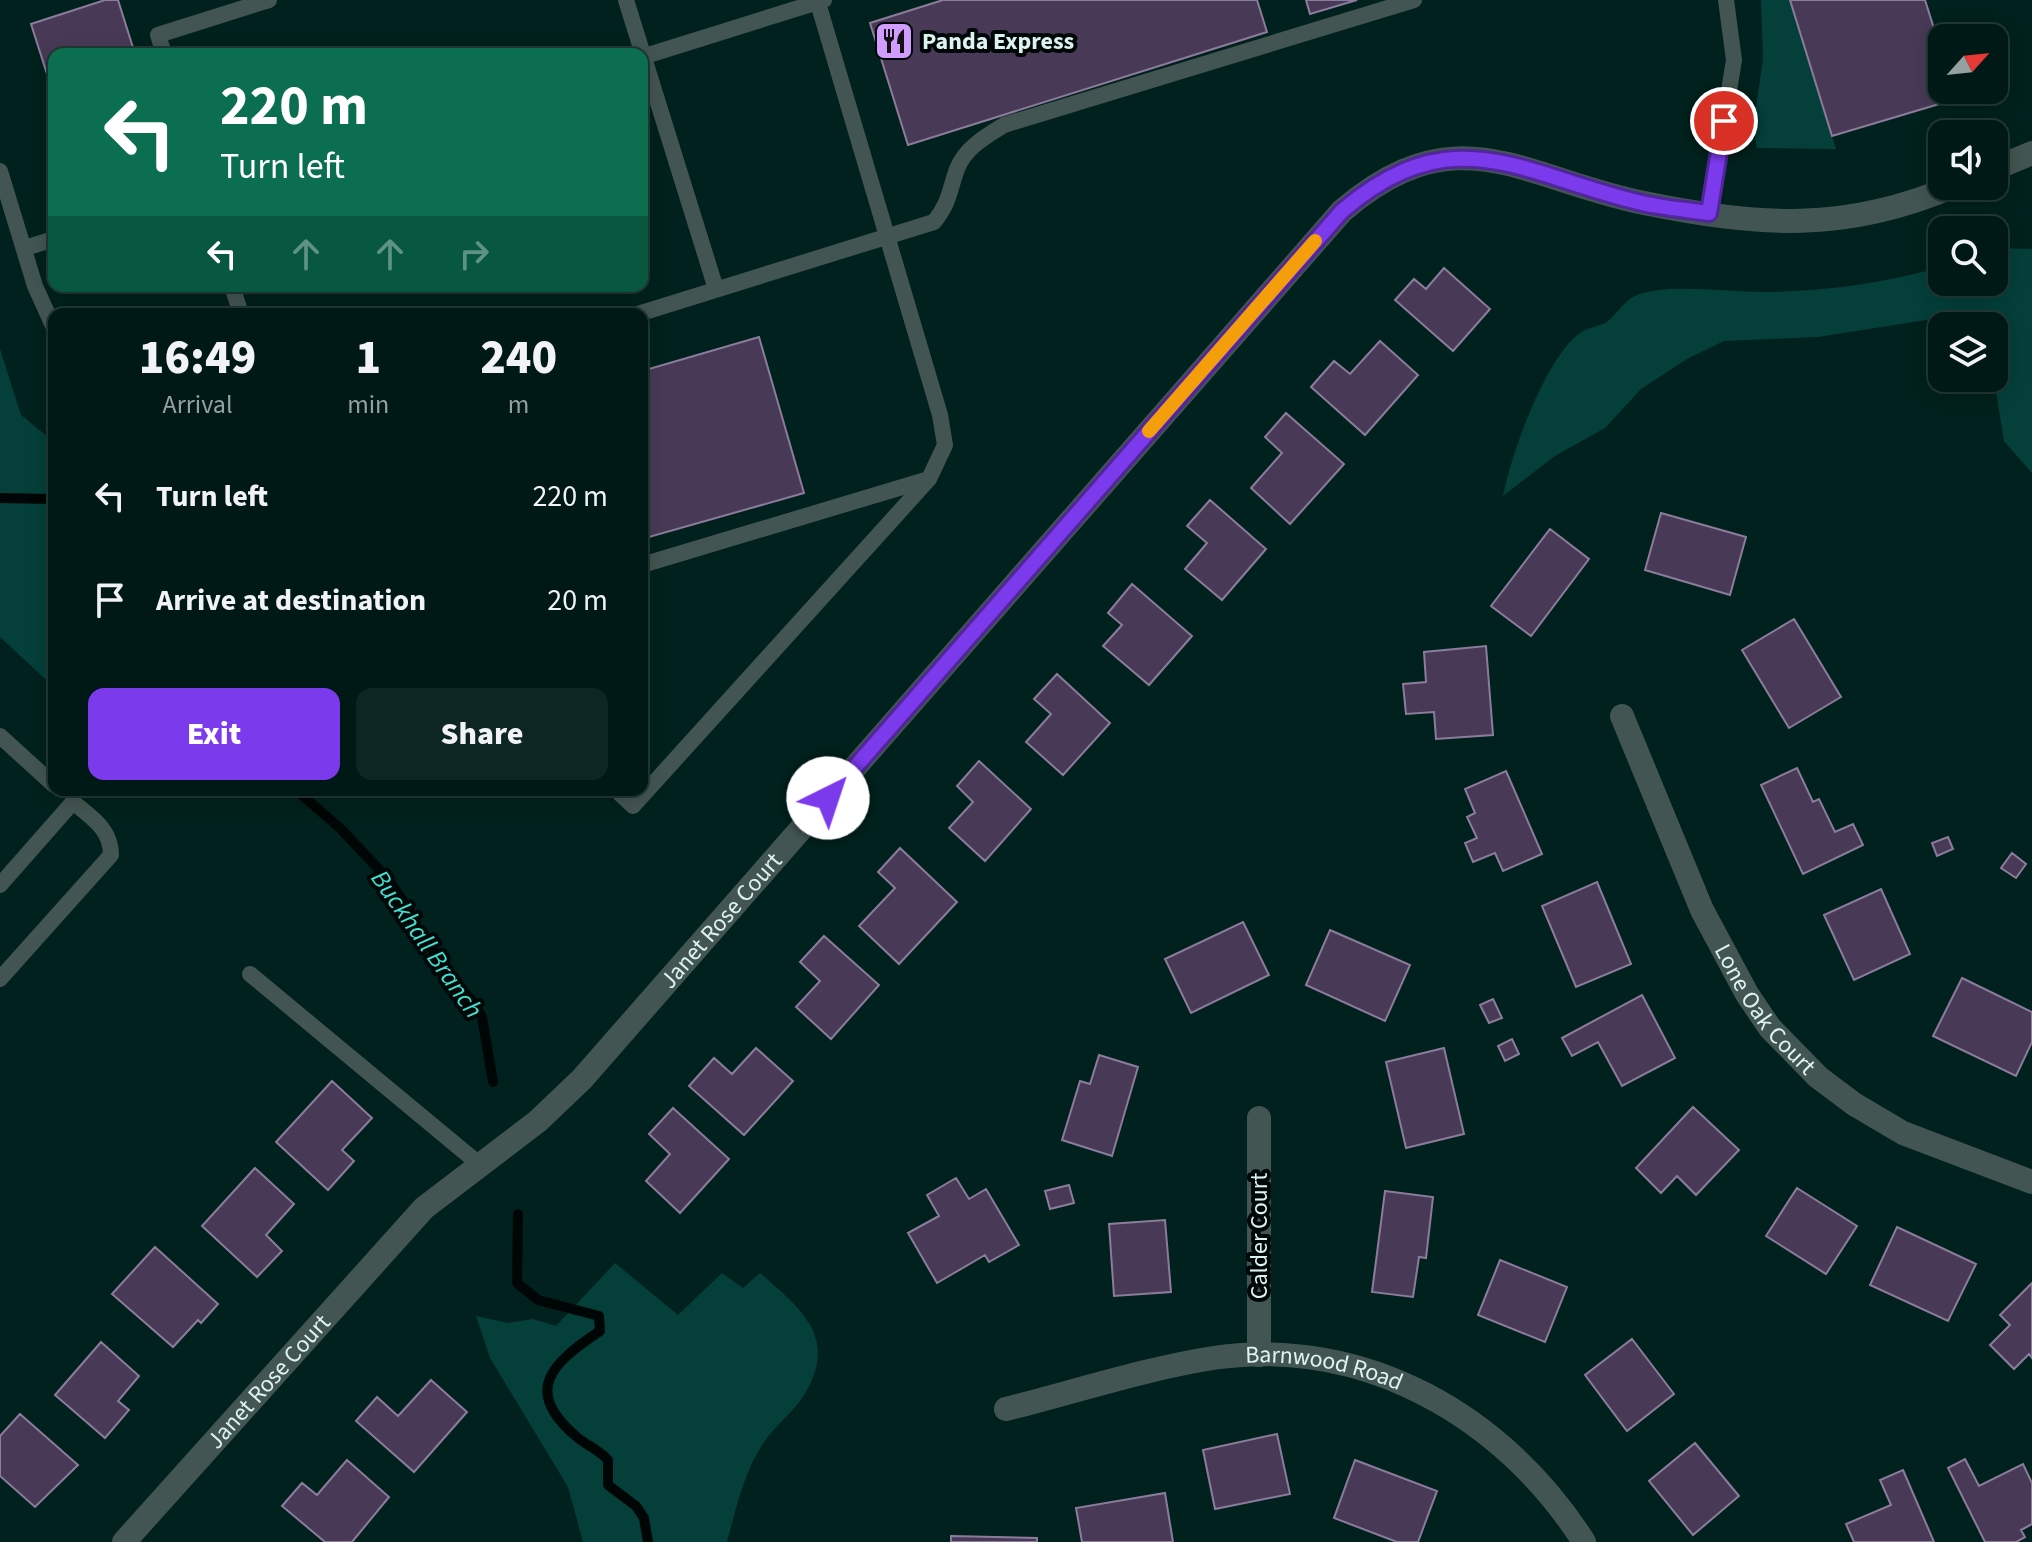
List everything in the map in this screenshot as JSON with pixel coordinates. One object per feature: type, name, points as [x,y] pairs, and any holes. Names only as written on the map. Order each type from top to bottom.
[{"type":"street","points":[[2008,163],[2032,153]]},
{"type":"street","name":"Janet Rose Court","points":[[124,1542],[424,1208],[538,1121],[582,1079],[1332,222],[1386,176],[1417,164],[1459,157],[1511,164],[1642,203],[1774,222],[1822,222],[1887,210],[1928,195]]},
{"type":"street","name":"Lone Oak Court","points":[[1622,716],[1702,910],[1747,994],[1770,1028],[1818,1077],[1866,1111],[1934,1146],[1999,1167],[2032,1182]]},
{"type":"street","name":"Calder Court","points":[[1259,1118],[1259,1355]]},
{"type":"street","name":"Barnwood Road","points":[[1006,1409],[1212,1359],[1259,1355],[1344,1362],[1376,1371],[1430,1395],[1481,1427],[1517,1458],[1558,1501],[1584,1542]]},
{"type":"lane","points":[[162,48],[158,35],[269,0]]},
{"type":"lane","points":[[626,0],[640,48]]},
{"type":"lane","points":[[648,311],[934,222],[949,203],[958,166],[976,142],[1004,125],[1414,0]]},
{"type":"lane","points":[[1709,213],[1734,60],[1726,0]]},
{"type":"lane","points":[[648,55],[821,1],[944,430],[941,457],[929,479],[648,789]]},
{"type":"lane","points":[[648,73],[716,289]]},
{"type":"lane","points":[[0,171],[48,318]]},
{"type":"lane","points":[[25,248],[48,241]]},
{"type":"lane","points":[[648,563],[929,479]]},
{"type":"lane","points":[[0,736],[48,780]]},
{"type":"lane","points":[[0,979],[111,855],[111,841],[104,829],[66,796]]},
{"type":"lane","points":[[622,796],[633,806],[642,796]]},
{"type":"lane","points":[[0,885],[73,802]]},
{"type":"lane","points":[[250,974],[479,1164]]},
{"type":"shaded area","points":[[1761,0],[1790,0],[1836,149],[1757,148],[1753,128],[1763,59]]},
{"type":"shaded area","points":[[2008,248],[2032,249],[2032,473],[2004,441],[1996,392],[2008,392],[2008,312],[1928,312],[1928,320],[1818,337],[1724,341],[1687,359],[1641,389],[1605,428],[1555,456],[1503,496],[1531,408],[1554,363],[1580,333],[1608,321],[1635,296],[1682,289],[1812,290],[1899,278],[1928,271],[1928,296],[2008,296]]},
{"type":"shaded area","points":[[0,349],[21,415],[48,437],[48,681],[0,637]]},
{"type":"shaded area","points":[[615,1263],[678,1315],[722,1273],[743,1288],[760,1273],[791,1301],[812,1329],[817,1344],[817,1361],[812,1380],[800,1401],[759,1449],[742,1488],[727,1542],[583,1542],[568,1487],[490,1358],[476,1316],[508,1323],[533,1319],[556,1326]]},
{"type":"building","points":[[105,0],[118,0],[133,48],[48,48],[48,77],[31,24]]},
{"type":"building","points":[[943,0],[1257,0],[1267,32],[908,145],[870,23]]},
{"type":"building","points":[[1306,0],[1357,0],[1310,14]]},
{"type":"building","points":[[1790,0],[1925,0],[1933,24],[1928,24],[1928,104],[1939,104],[1832,136]]},
{"type":"building","points":[[1444,268],[1490,309],[1453,351],[1395,300],[1414,279],[1426,289]]},
{"type":"building","points":[[759,337],[804,493],[648,537],[648,369]]},
{"type":"building","points":[[1380,341],[1418,375],[1365,435],[1311,387],[1334,361],[1350,374]]},
{"type":"building","points":[[1286,413],[1344,464],[1290,524],[1251,488],[1282,453],[1265,437]]},
{"type":"building","points":[[1210,500],[1266,549],[1222,600],[1185,569],[1207,543],[1187,526]]},
{"type":"building","points":[[1661,513],[1746,537],[1730,595],[1645,570]]},
{"type":"building","points":[[1550,529],[1589,559],[1531,636],[1491,606]]},
{"type":"building","points":[[1132,584],[1192,636],[1149,685],[1103,646],[1122,625],[1108,613]]},
{"type":"building","points":[[1794,619],[1841,697],[1789,728],[1742,650]]},
{"type":"building","points":[[1486,646],[1493,735],[1436,739],[1434,712],[1406,714],[1403,684],[1426,682],[1424,652]]},
{"type":"building","points":[[1057,674],[1110,723],[1063,775],[1026,742],[1051,714],[1034,699]]},
{"type":"building","points":[[979,761],[1031,809],[985,861],[949,828],[973,802],[957,786]]},
{"type":"building","points":[[1797,768],[1813,802],[1819,799],[1835,832],[1853,824],[1863,845],[1803,874],[1761,785]]},
{"type":"building","points":[[1506,771],[1542,854],[1503,871],[1495,853],[1473,862],[1465,843],[1477,838],[1467,817],[1475,813],[1465,789]]},
{"type":"building","points":[[1948,837],[1953,849],[1937,856],[1932,843]]},
{"type":"building","points":[[900,848],[957,902],[899,964],[859,926],[895,888],[878,872]]},
{"type":"building","points":[[2012,853],[2026,864],[2016,878],[2001,868]]},
{"type":"building","points":[[1597,882],[1631,964],[1576,987],[1542,906]]},
{"type":"building","points":[[1881,889],[1910,954],[1854,980],[1824,915]]},
{"type":"building","points":[[1243,922],[1269,975],[1191,1013],[1165,959]]},
{"type":"building","points":[[1330,930],[1410,965],[1385,1021],[1306,985]]},
{"type":"building","points":[[824,936],[879,985],[831,1039],[796,1007],[820,981],[800,962]]},
{"type":"building","points":[[1962,978],[2032,1012],[2032,1042],[2016,1076],[1933,1036]]},
{"type":"building","points":[[1642,995],[1675,1058],[1622,1086],[1598,1042],[1572,1056],[1562,1038]]},
{"type":"building","points":[[1493,999],[1502,1018],[1489,1023],[1480,1005]]},
{"type":"building","points":[[1512,1039],[1519,1054],[1505,1061],[1498,1046]]},
{"type":"building","points":[[756,1048],[793,1081],[744,1135],[689,1086],[714,1058],[732,1074]]},
{"type":"building","points":[[1444,1048],[1464,1134],[1406,1148],[1386,1062]]},
{"type":"building","points":[[1099,1055],[1138,1067],[1112,1156],[1062,1140],[1080,1081],[1090,1084]]},
{"type":"building","points":[[332,1081],[372,1118],[342,1150],[354,1161],[328,1190],[276,1142]]},
{"type":"building","points":[[1693,1107],[1739,1150],[1696,1195],[1677,1176],[1661,1193],[1636,1168]]},
{"type":"building","points":[[673,1108],[729,1159],[680,1213],[646,1181],[670,1154],[649,1134]]},
{"type":"building","points":[[255,1168],[294,1204],[266,1235],[282,1251],[257,1277],[202,1226]]},
{"type":"building","points":[[956,1178],[969,1199],[986,1189],[1019,1245],[989,1262],[985,1255],[937,1283],[908,1233],[939,1216],[927,1195]]},
{"type":"building","points":[[1069,1185],[1074,1203],[1050,1209],[1045,1191]]},
{"type":"building","points":[[1797,1188],[1857,1226],[1826,1274],[1766,1236]]},
{"type":"building","points":[[1385,1191],[1433,1197],[1426,1258],[1419,1257],[1413,1297],[1372,1292]]},
{"type":"building","points":[[1165,1220],[1171,1292],[1114,1296],[1109,1224]]},
{"type":"building","points":[[1897,1227],[1976,1264],[1948,1321],[1870,1285]]},
{"type":"building","points":[[155,1247],[218,1304],[173,1347],[112,1294]]},
{"type":"building","points":[[1500,1260],[1567,1287],[1545,1342],[1478,1315]]},
{"type":"building","points":[[2032,1283],[2032,1358],[2029,1354],[2014,1369],[1990,1345],[2010,1325],[2000,1315]]},
{"type":"building","points":[[1632,1339],[1674,1394],[1627,1431],[1585,1375]]},
{"type":"building","points":[[101,1342],[139,1376],[118,1401],[129,1410],[105,1438],[55,1395]]},
{"type":"building","points":[[431,1380],[467,1412],[414,1472],[356,1421],[377,1397],[398,1416]]},
{"type":"building","points":[[20,1414],[78,1465],[35,1507],[0,1476],[0,1436]]},
{"type":"building","points":[[1277,1434],[1290,1494],[1215,1509],[1203,1450]]},
{"type":"building","points":[[1695,1443],[1739,1496],[1693,1535],[1649,1481]]},
{"type":"building","points":[[1965,1459],[1979,1486],[2023,1464],[2032,1483],[2032,1524],[2021,1530],[2025,1537],[2016,1542],[1985,1542],[1948,1468]]},
{"type":"building","points":[[347,1460],[389,1497],[352,1542],[325,1542],[282,1506],[302,1483],[317,1495]]},
{"type":"building","points":[[1355,1460],[1437,1491],[1418,1542],[1397,1542],[1334,1518]]},
{"type":"building","points":[[1903,1470],[1934,1542],[1854,1542],[1846,1524],[1891,1505],[1880,1480]]},
{"type":"building","points":[[1165,1493],[1173,1542],[1082,1542],[1076,1508]]},
{"type":"building","points":[[951,1536],[1037,1538],[1037,1542],[951,1542]]},
{"type":"waterway","name":"Buckhall Branch","points":[[0,498],[48,499]]},
{"type":"waterway","name":"Buckhall Branch","points":[[303,796],[340,828],[388,879],[409,910],[418,934],[440,957],[447,974],[473,1002],[482,1017],[493,1082]]},
{"type":"waterway","name":"Buckhall Branch","points":[[518,1214],[517,1283],[538,1300],[599,1316],[600,1331],[568,1355],[550,1379],[547,1392],[551,1406],[578,1438],[608,1460],[608,1485],[636,1506],[644,1518],[648,1542]]},
{"type":"slow traffic","points":[[1149,431],[1315,241]]},
{"type":"place","name":"Panda Express","points":[[894,41]]},
{"type":"route","points":[[828,798],[1342,211],[1362,194],[1386,176],[1417,164],[1459,157],[1511,164],[1642,203],[1709,213],[1724,121]]}]
